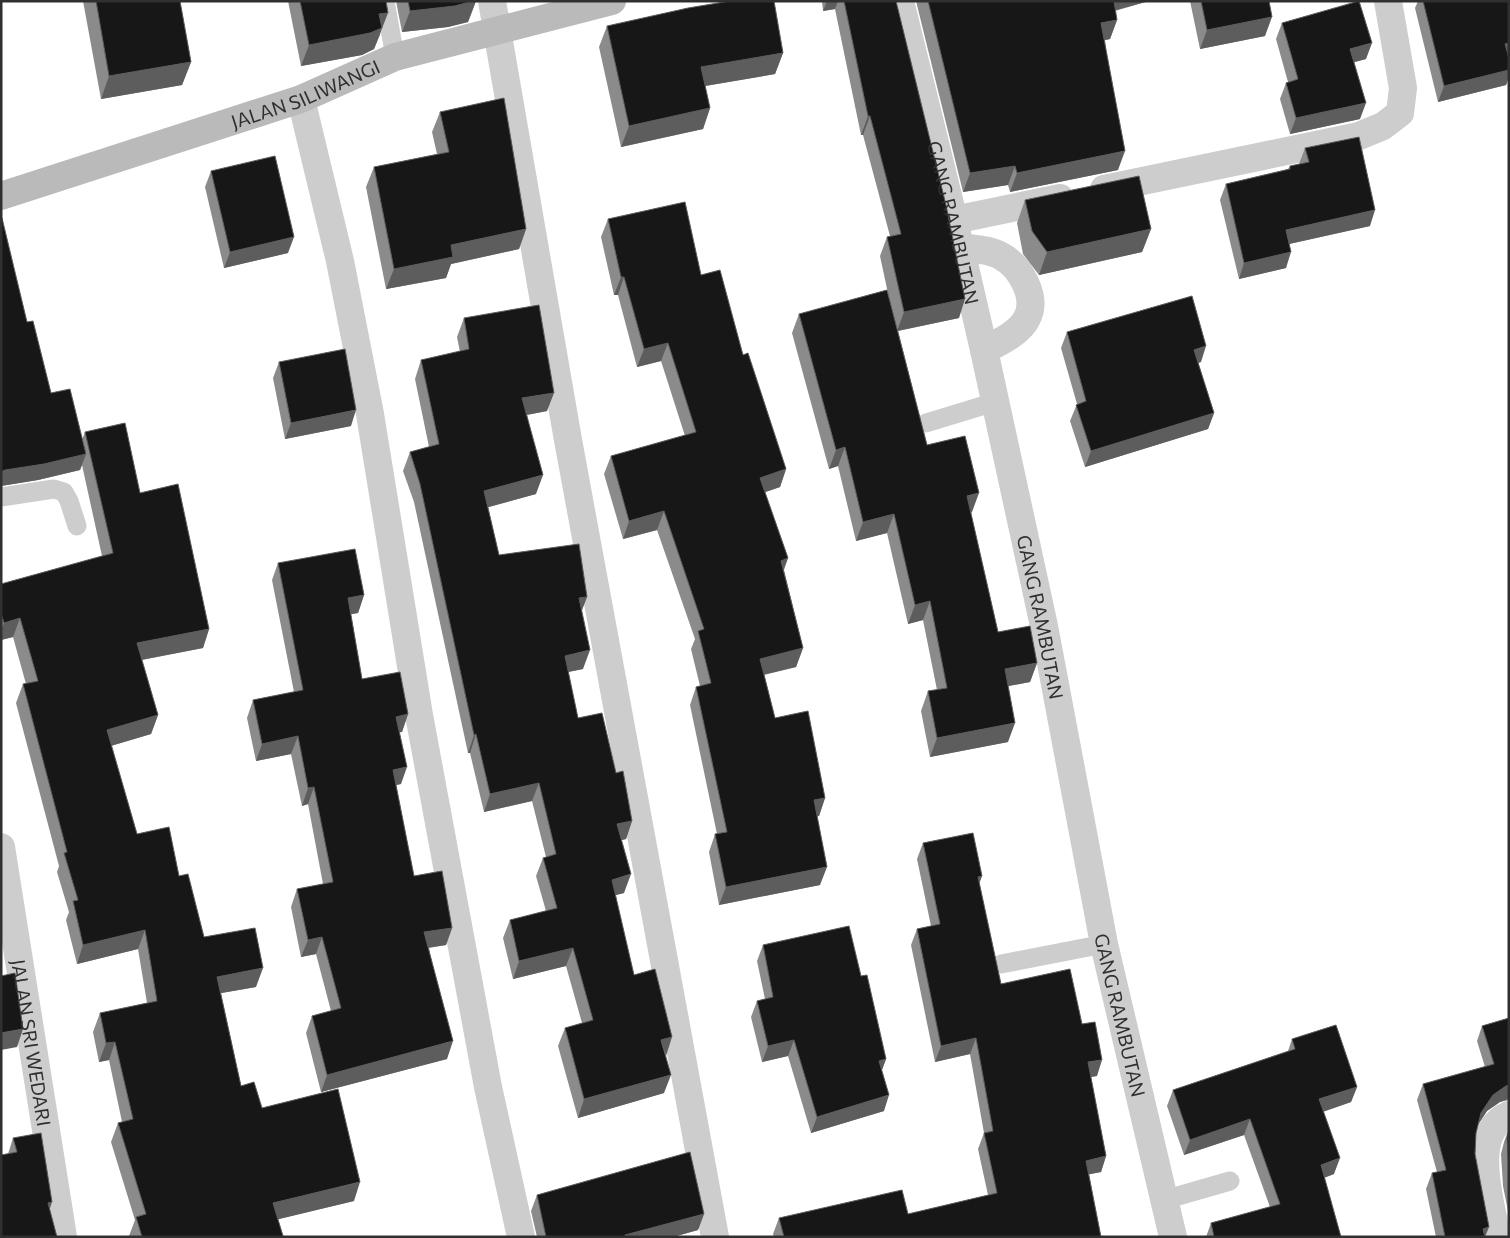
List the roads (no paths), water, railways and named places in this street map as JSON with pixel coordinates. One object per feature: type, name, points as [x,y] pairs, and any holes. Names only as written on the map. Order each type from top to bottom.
[{"type":"street","points":[[492,1],[568,440],[716,1237]]},
{"type":"street","name":"JALAN SILIWANGI","points":[[1,196],[300,99],[395,57],[612,1]]},
{"type":"street","name":"GANG RAMBUTAN","points":[[900,1],[984,350],[1044,626],[1104,944],[1173,1237]]},
{"type":"street","points":[[954,220],[1359,136],[1383,126],[1400,113],[1403,88],[1388,1]]},
{"type":"street","points":[[300,99],[342,271],[370,414],[419,715],[488,1087],[521,1237]]},
{"type":"street","points":[[960,246],[1002,256],[1021,274],[1030,299],[1027,318],[1009,336],[984,350]]},
{"type":"street","name":"JALAN SRI WEDARI","points":[[1,847],[63,1237]]},
{"type":"street","points":[[1497,1237],[1486,1172],[1485,1144],[1490,1129],[1496,1122],[1509,1115]]},
{"type":"lane","points":[[385,1],[395,57]]},
{"type":"lane","points":[[926,423],[995,402]]},
{"type":"lane","points":[[1,497],[54,489],[64,492],[77,526]]},
{"type":"lane","points":[[1001,964],[1104,944]]},
{"type":"lane","points":[[1164,1200],[1230,1181]]}]
